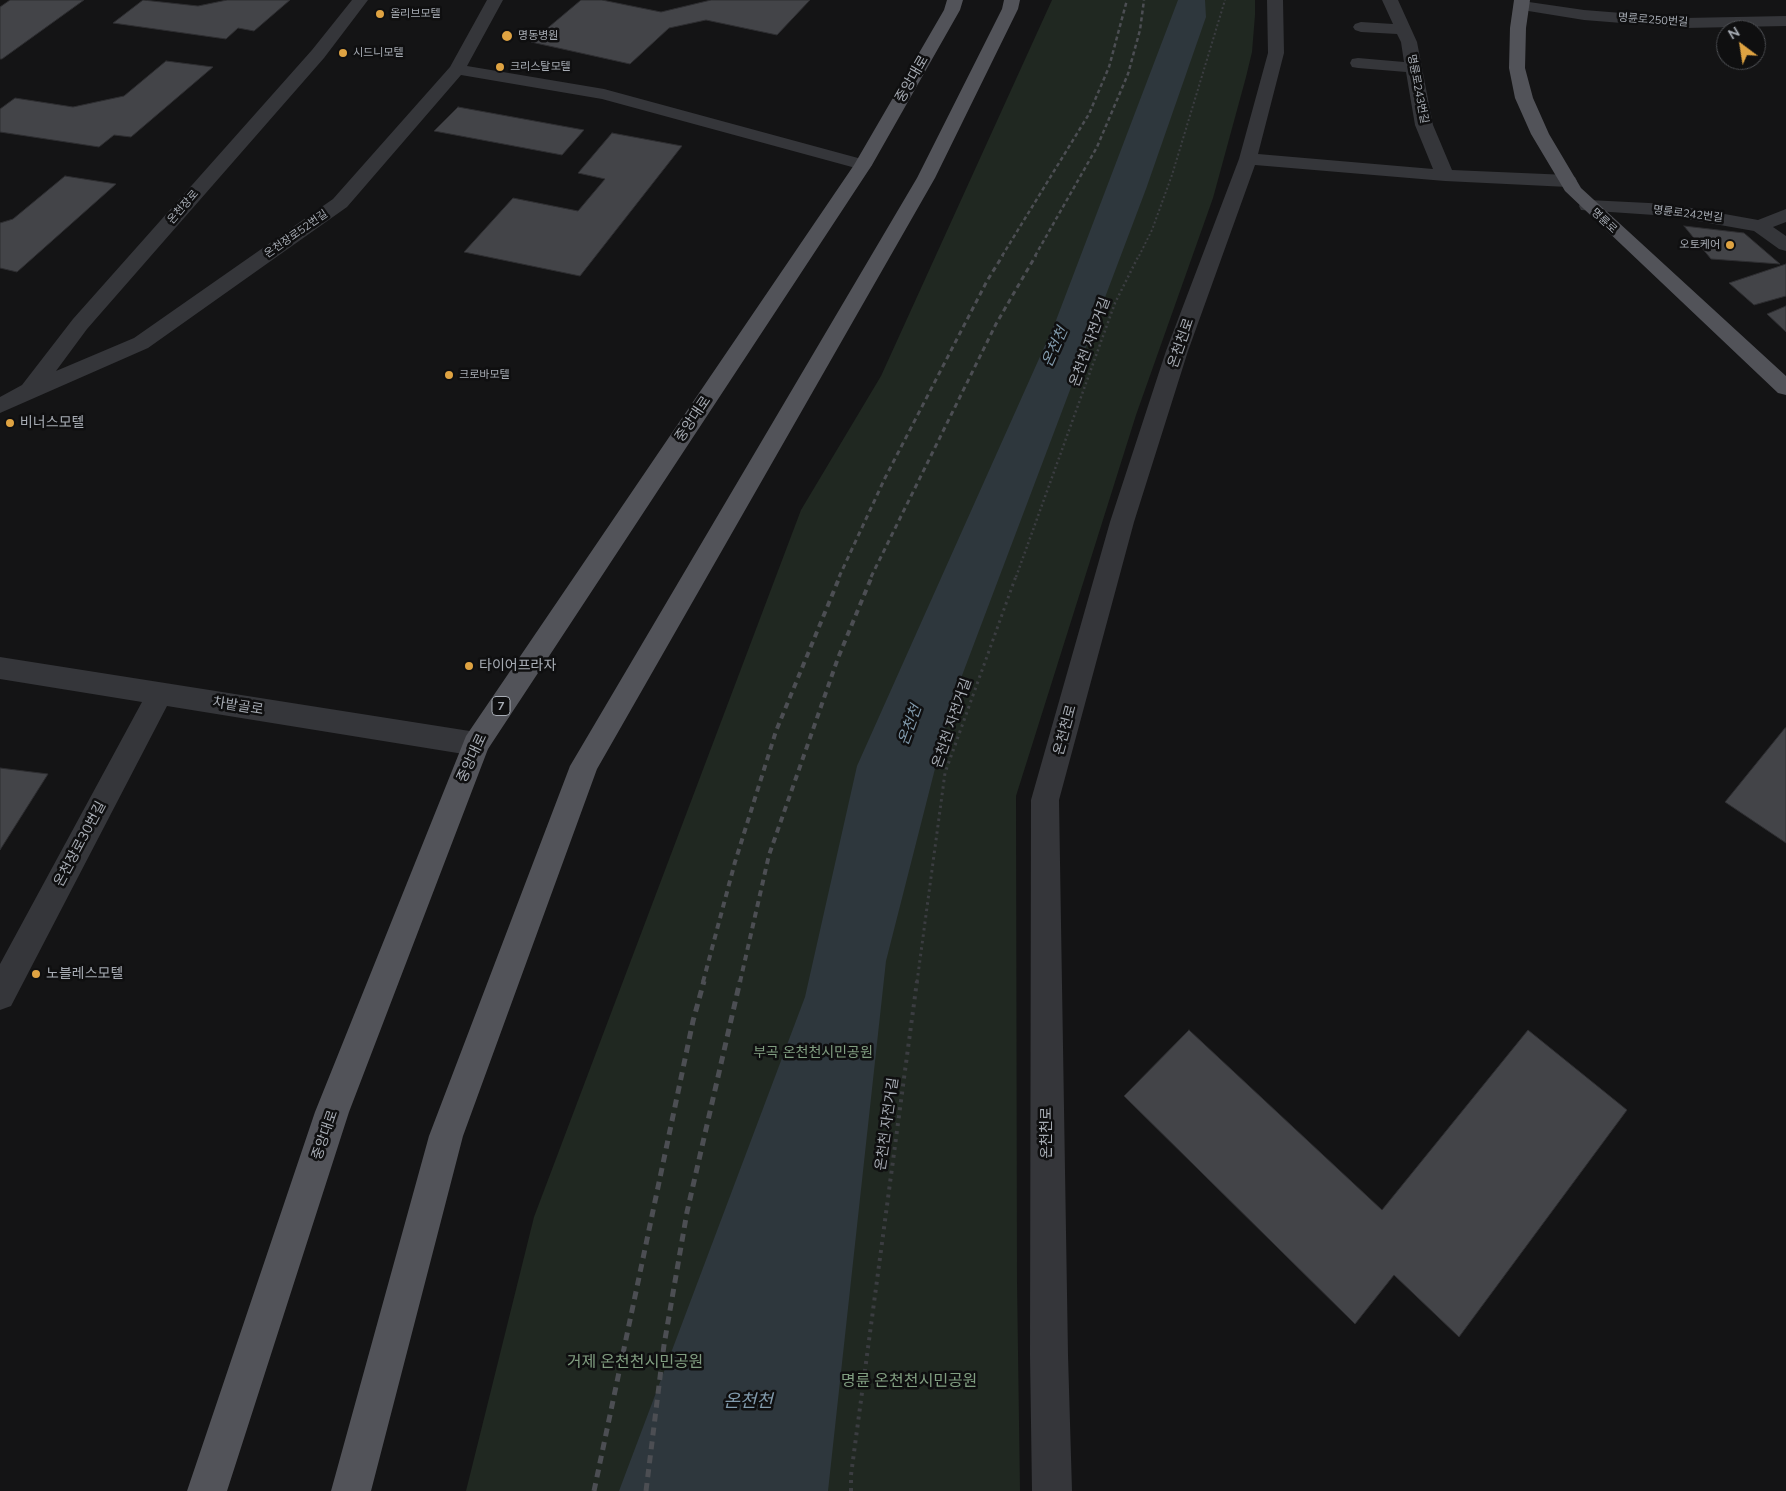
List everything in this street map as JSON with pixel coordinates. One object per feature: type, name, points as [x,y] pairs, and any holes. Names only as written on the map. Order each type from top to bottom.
[{"type":"main road","name":"중앙대로","points":[[207,1491],[332,1112],[476,744],[863,165],[952,10],[955,0]]},
{"type":"main road","points":[[351,1491],[446,1136],[584,766],[926,178],[1010,9],[1012,0]]},
{"type":"main road","name":"명륜로","points":[[1522,3],[1517,68],[1524,98],[1540,134],[1574,192],[1786,388]]},
{"type":"street","name":"온천장로","points":[[0,406],[30,390],[80,324],[318,54],[360,0]]},
{"type":"street","name":"온천장로52번길","points":[[30,390],[140,343],[340,203],[457,68],[495,0]]},
{"type":"street","name":"온천천로","points":[[1052,1491],[1049,1345],[1045,800],[1122,522],[1177,350],[1248,159],[1276,53],[1275,0]]},
{"type":"street","name":"명륜로243번길","points":[[1390,0],[1409,42],[1424,125],[1445,175]]},
{"type":"street","name":"명륜로250번길","points":[[1522,3],[1584,15],[1685,23],[1786,21]]},
{"type":"street","points":[[1361,27],[1403,29]]},
{"type":"street","points":[[1358,63],[1414,68]]},
{"type":"street","points":[[457,68],[604,94],[863,165]]},
{"type":"street","points":[[1248,159],[1445,175],[1568,181]]},
{"type":"street","name":"명륜로242번길","points":[[1588,206],[1669,210],[1760,226]]},
{"type":"street","points":[[1786,215],[1760,226],[1768,234],[1786,245]]},
{"type":"street","name":"차밭골로","points":[[0,668],[476,744]]},
{"type":"street","name":"온천장로30번길","points":[[0,995],[160,694]]},
{"type":"path","name":"온천천 자전거길","points":[[851,1491],[850,1475],[945,773],[1115,303],[1152,230],[1172,175],[1225,0]]},
{"type":"green space","name":"부곡 온천천시민공원","points":[[1052,0],[1255,0],[1255,15],[1252,52],[1213,198],[1136,415],[1016,796],[1017,1282],[1020,1491],[466,1491],[534,1217],[801,510],[881,376]]},
{"type":"water","name":"온천천","points":[[1178,0],[1205,0],[1206,17],[1146,189],[952,702],[886,961],[828,1491],[619,1491],[805,997],[857,766],[1055,323]]},
{"type":"building","points":[[10,0],[84,0],[0,59],[0,7]]},
{"type":"building","points":[[143,0],[198,6],[227,0],[290,0],[254,31],[238,28],[226,39],[113,23]]},
{"type":"building","points":[[581,0],[602,0],[661,12],[711,0],[810,0],[777,35],[706,20],[669,28],[630,64],[531,42]]},
{"type":"building","points":[[166,61],[213,67],[131,137],[114,135],[99,147],[0,132],[0,109],[15,98],[73,107],[124,96]]},
{"type":"building","points":[[458,107],[584,130],[562,155],[434,131]]},
{"type":"building","points":[[612,133],[682,146],[580,276],[464,252],[513,198],[578,211],[605,179],[578,173]]},
{"type":"building","points":[[65,176],[116,184],[17,272],[0,268],[0,223],[13,219]]},
{"type":"building","points":[[1684,226],[1744,233],[1780,264],[1711,259]]},
{"type":"building","points":[[1786,264],[1786,296],[1754,305],[1729,283]]},
{"type":"building","points":[[1786,306],[1786,332],[1767,314]]},
{"type":"building","points":[[1786,728],[1786,843],[1725,802]]},
{"type":"building","points":[[0,768],[48,774],[0,850]]},
{"type":"building","points":[[1189,1030],[1382,1210],[1528,1030],[1627,1110],[1459,1337],[1394,1275],[1355,1324],[1124,1096]]},
{"type":"railway","points":[[1002,256],[1089,114],[1109,67],[1127,0]]},
{"type":"railway","points":[[1035,256],[1097,147],[1128,74],[1140,30],[1144,0]]},
{"type":"railway","points":[[839,577],[885,478],[987,281],[1003,255]]},
{"type":"railway","points":[[871,577],[996,324],[1036,255]]},
{"type":"railway","points":[[703,982],[735,862],[776,731],[840,576]]},
{"type":"railway","points":[[740,982],[769,855],[838,658],[872,576]]},
{"type":"railway","points":[[594,1491],[693,1021],[704,981]]},
{"type":"railway","points":[[646,1491],[664,1345],[687,1212],[740,981]]},
{"type":"place","name":"올리브모텔","points":[[380,14]]},
{"type":"place","name":"명동병원","points":[[507,36]]},
{"type":"place","name":"시드니모텔","points":[[343,53]]},
{"type":"place","name":"크리스탈모텔","points":[[500,67]]},
{"type":"place","name":"오토케어","points":[[1730,245]]},
{"type":"place","name":"크로바모텔","points":[[449,375]]},
{"type":"place","name":"비너스모텔","points":[[10,423]]},
{"type":"place","name":"타이어프라자","points":[[469,666]]},
{"type":"place","name":"노블레스모텔","points":[[36,974]]},
{"type":"park label","name":"거제 온천천시민공원","points":[[635,1362]]},
{"type":"park label","name":"명륜 온천천시민공원","points":[[909,1381]]}]
